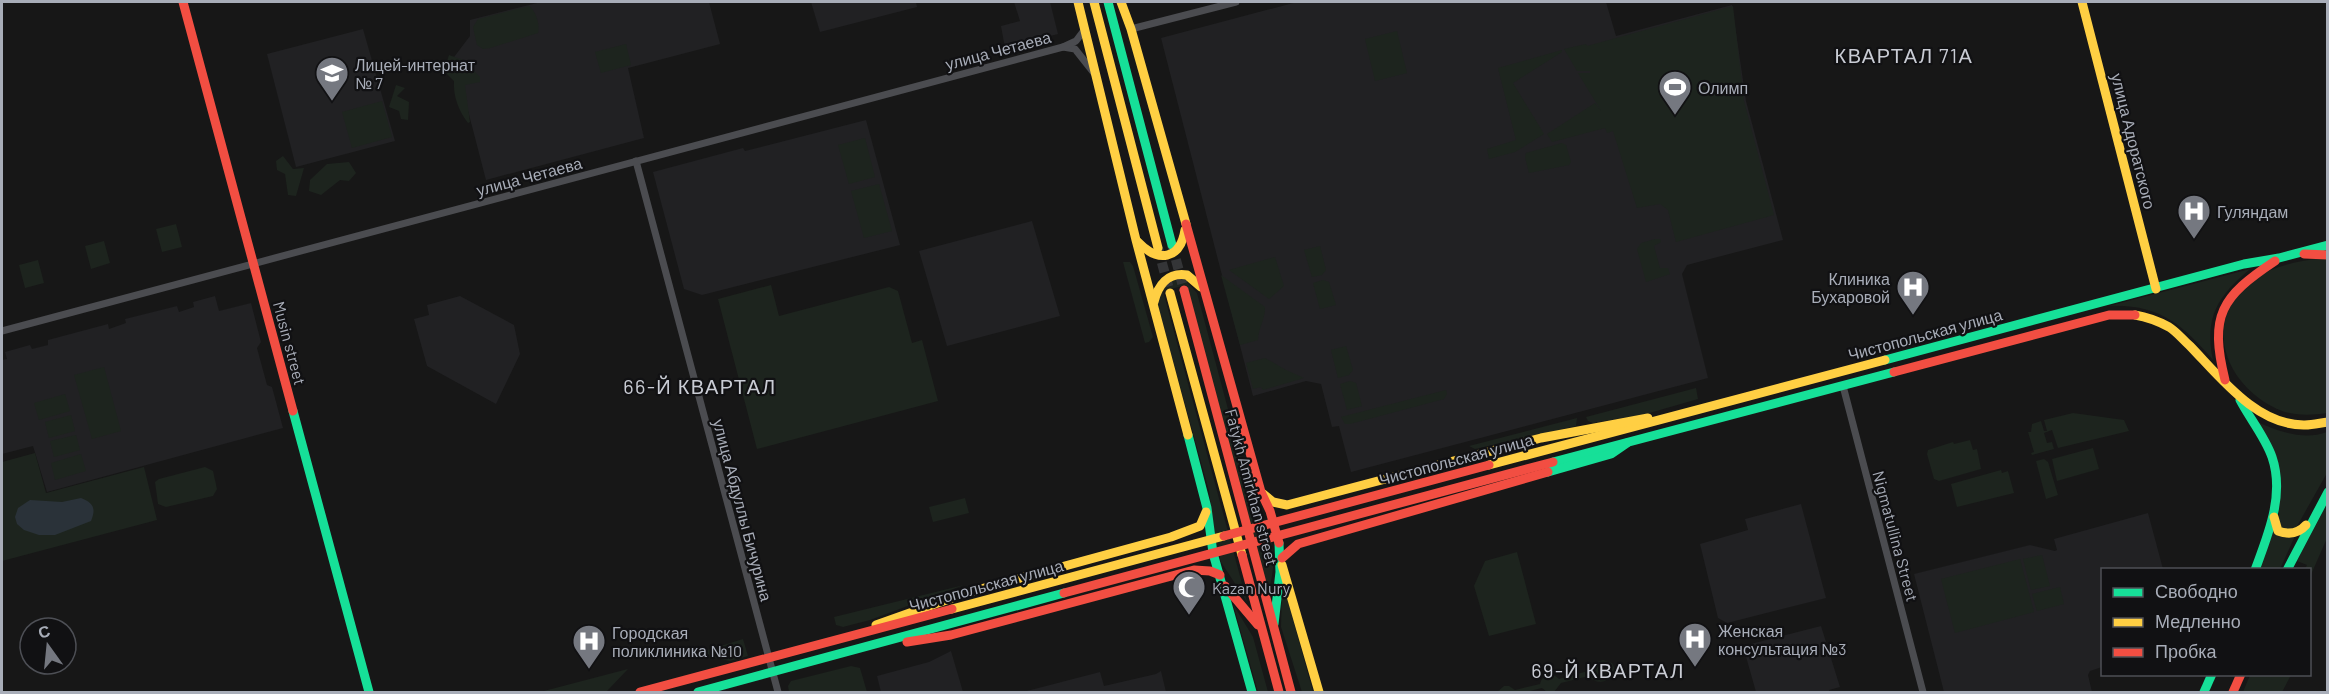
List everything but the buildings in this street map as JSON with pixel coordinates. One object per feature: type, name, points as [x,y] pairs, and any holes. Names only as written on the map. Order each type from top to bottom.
[{"type":"main road","name":"Musin street","points":[[183,2],[369,693]]},
{"type":"main road","points":[[1080,2],[1136,240],[1207,508],[1213,553],[1252,693]]},
{"type":"main road","points":[[1094,2],[1158,248]]},
{"type":"main road","points":[[1108,2],[1172,245]]},
{"type":"main road","points":[[1122,2],[1261,492],[1276,525],[1281,561],[1319,693]]},
{"type":"main road","name":"улица Адоратского","points":[[2082,2],[2156,289]]},
{"type":"main road","points":[[1136,240],[1151,254],[1168,256],[1183,243],[1185,226]]},
{"type":"main road","name":"Чистопольская улица","points":[[640,693],[2244,264],[2279,258],[2328,245]]},
{"type":"main road","name":"Чистопольская улица","points":[[2296,254],[2328,255]]},
{"type":"main road","name":"Чистопольская улица","points":[[2226,382],[2218,358],[2216,334],[2220,314],[2230,295],[2246,279],[2279,258]]},
{"type":"main road","points":[[1153,305],[1155,293],[1162,282],[1174,275],[1187,275],[1198,282],[1205,292]]},
{"type":"main road","name":"Fatykh Amirkhan street","points":[[1184,290],[1291,693]]},
{"type":"main road","name":"Fatykh Amirkhan street","points":[[1170,293],[1277,689]]},
{"type":"main road","name":"Чистопольская улица","points":[[698,693],[1128,575],[2109,315],[2130,314],[2150,318],[2171,328],[2226,382],[2239,398],[2280,420],[2303,425],[2328,422]]},
{"type":"main road","points":[[2239,398],[2272,457],[2276,492],[2269,532],[2256,568]]},
{"type":"main road","points":[[1261,492],[1273,502],[1282,505],[1317,498],[1541,438],[1642,419],[1677,415]]},
{"type":"main road","points":[[1274,624],[1281,561],[1293,546],[1611,454],[1629,441]]},
{"type":"main road","points":[[2288,568],[2328,492]]},
{"type":"main road","points":[[1317,498],[1310,508],[1310,518],[1315,527],[1329,536]]},
{"type":"main road","points":[[849,637],[906,611],[937,601],[1150,543],[1200,526],[1207,508]]},
{"type":"main road","points":[[2274,509],[2275,525],[2278,531],[2290,535],[2303,529],[2314,517]]},
{"type":"main road","points":[[1150,543],[1167,551],[1171,560],[1167,574],[1160,579]]},
{"type":"main road","points":[[872,647],[951,635],[1194,570],[1210,571],[1222,580],[1261,628]]},
{"type":"main road","points":[[1286,674],[1296,693]]},
{"type":"main road","points":[[2233,693],[2241,676]]},
{"type":"main road","points":[[2204,693],[2211,678]]},
{"type":"main road","points":[[2209,693],[2211,678]]},
{"type":"street","points":[[1131,29],[1236,2]]},
{"type":"street","name":"улица Четаева","points":[[2,331],[1063,47],[1076,41],[1084,25]]},
{"type":"street","name":"улица Четаева","points":[[1063,47],[1075,49],[1096,75]]},
{"type":"street","name":"улица Абдуллы Бичурина","points":[[636,161],[778,693]]},
{"type":"street","name":"Nigmatullina Street","points":[[1842,386],[1923,693]]},
{"type":"shaded area","points":[[541,2],[709,2],[720,44],[628,68],[644,138],[486,180],[454,57],[470,36],[470,20]]},
{"type":"shaded area","points":[[811,2],[916,2],[917,7],[820,32]]},
{"type":"shaded area","points":[[1014,2],[1050,2],[1058,34],[1005,48],[1001,26],[1020,21]]},
{"type":"shaded area","points":[[1297,2],[1606,2],[1616,36],[1732,5],[1746,101],[1783,240],[1687,265],[1682,274],[1708,378],[1351,472],[1339,426],[1332,427],[1321,384],[1306,381],[1253,396],[1161,38]]},
{"type":"shaded area","points":[[529,6],[537,18],[538,33],[490,48],[483,49],[477,45],[473,27],[478,19]]},
{"type":"shaded area","name":"Олимп","points":[[1733,6],[1744,101],[1774,215],[1676,242],[1668,210],[1660,204],[1637,208],[1613,131],[1607,133],[1605,128],[1552,142],[1547,134],[1595,103],[1601,111],[1578,73],[1590,73],[1590,71],[1577,71],[1564,49],[1586,44],[1587,46]]},
{"type":"shaded area","name":"Лицей-интернат № 7","points":[[363,29],[395,141],[296,167],[267,54]]},
{"type":"shaded area","points":[[1397,31],[1407,73],[1375,81],[1365,39]]},
{"type":"shaded area","points":[[626,44],[631,65],[601,73],[595,52]]},
{"type":"shaded area","points":[[1562,50],[1513,83],[1544,134],[1515,152],[1489,159],[1487,149],[1516,140],[1498,68]]},
{"type":"shaded area","points":[[449,55],[463,60],[480,77],[480,82],[465,85],[470,122],[468,123],[457,104],[454,81],[444,71]]},
{"type":"shaded area","points":[[396,85],[405,88],[397,96],[409,102],[408,120],[401,119],[399,111],[389,107]]},
{"type":"shaded area","points":[[382,101],[392,137],[352,148],[342,112]]},
{"type":"shaded area","points":[[866,120],[900,245],[702,295],[684,289],[653,172],[743,148],[745,151]]},
{"type":"shaded area","points":[[865,138],[875,177],[849,184],[838,145]]},
{"type":"shaded area","points":[[1562,143],[1566,145],[1571,162],[1569,165],[1529,173],[1526,153]]},
{"type":"shaded area","points":[[283,156],[293,169],[304,168],[296,196],[288,195],[285,174],[277,170],[276,161]]},
{"type":"shaded area","points":[[349,162],[356,173],[349,181],[340,180],[321,195],[309,191],[310,180],[327,164]]},
{"type":"shaded area","points":[[879,184],[892,231],[864,238],[851,191]]},
{"type":"shaded area","points":[[1032,221],[1060,316],[947,346],[919,251]]},
{"type":"shaded area","points":[[176,224],[182,247],[162,252],[156,229]]},
{"type":"shaded area","points":[[1660,239],[1661,242],[1654,246],[1660,268],[1668,268],[1670,274],[1646,282],[1637,249],[1641,243]]},
{"type":"shaded area","points":[[104,241],[110,263],[91,269],[85,246]]},
{"type":"shaded area","points":[[1320,246],[1326,270],[1322,275],[1312,277],[1304,250]]},
{"type":"shaded area","points":[[1275,257],[1284,286],[1269,299],[1229,270]]},
{"type":"shaded area","points":[[2327,258],[2327,413],[2304,415],[2287,413],[2262,400],[2245,386],[2233,369],[2226,350],[2223,331],[2227,312],[2238,294],[2256,278],[2288,264]]},
{"type":"shaded area","points":[[38,260],[44,283],[25,288],[19,265]]},
{"type":"shaded area","points":[[1123,262],[1130,262],[1133,266],[1153,337],[1149,342],[1145,343]]},
{"type":"shaded area","points":[[2250,269],[2229,289],[2216,308],[2210,331],[2213,360],[2191,336],[2168,319],[2142,309],[2109,306]]},
{"type":"shaded area","points":[[1221,275],[1265,307],[1258,340],[1240,345]]},
{"type":"shaded area","points":[[1179,279],[1187,282],[1197,293],[1248,484],[1266,524],[1273,549],[1272,577],[1268,593],[1186,285],[1163,291],[1247,602],[1221,562],[1216,544],[1209,491],[1157,303],[1157,296],[1170,280]]},
{"type":"shaded area","points":[[1323,280],[1329,282],[1336,305],[1320,309],[1313,283]]},
{"type":"shaded area","points":[[771,285],[779,316],[889,287],[898,291],[912,343],[922,340],[938,401],[757,449],[718,299]]},
{"type":"shaded area","points":[[215,296],[219,311],[251,303],[261,342],[257,348],[267,385],[272,387],[283,428],[47,492],[33,446],[2,454],[2,360],[7,359],[5,352],[30,345],[32,349],[48,345],[48,340],[108,324],[109,329],[126,323],[125,319],[177,306],[179,312],[194,307],[193,302]]},
{"type":"shaded area","points":[[460,296],[514,325],[520,354],[496,404],[427,366],[414,319],[429,315],[427,305]]},
{"type":"shaded area","points":[[1346,346],[1353,370],[1349,375],[1338,378],[1331,350]]},
{"type":"shaded area","points":[[1265,358],[1304,378],[1263,390],[1261,387],[1253,389],[1246,363]]},
{"type":"shaded area","points":[[104,367],[121,431],[92,439],[74,375]]},
{"type":"shaded area","points":[[1350,381],[1356,383],[1362,406],[1347,410],[1340,384]]},
{"type":"shaded area","points":[[1696,388],[1698,399],[1646,414],[1593,423],[1586,417]]},
{"type":"shaded area","points":[[1446,390],[1447,394],[1444,399],[1350,424],[1345,424],[1341,417]]},
{"type":"shaded area","points":[[65,394],[70,411],[39,420],[34,403]]},
{"type":"shaded area","points":[[2073,413],[2124,420],[2129,431],[2058,448],[2052,430],[2044,433],[2047,443],[2052,442],[2054,449],[2032,455],[2031,453],[2034,452],[2028,432],[2031,432],[2032,424],[2041,421],[2044,431],[2047,431],[2044,420]]},
{"type":"shaded area","points":[[71,415],[75,431],[49,438],[45,422]]},
{"type":"shaded area","points":[[1577,418],[1576,426],[1475,449],[1469,446]]},
{"type":"shaded area","points":[[2255,421],[2300,435],[2318,435],[2327,432],[2327,473],[2296,528],[2291,532],[2284,531],[2279,526],[2279,480]]},
{"type":"shaded area","points":[[76,435],[80,450],[54,457],[50,441]]},
{"type":"shaded area","points":[[1970,440],[1973,450],[1977,449],[1981,469],[1939,481],[1934,479],[1928,450],[1953,442],[1954,444]]},
{"type":"shaded area","points":[[2093,448],[2099,469],[2057,481],[2052,459]]},
{"type":"shaded area","points":[[35,453],[46,493],[144,467],[157,520],[2,561],[2,462]]},
{"type":"shaded area","points":[[81,454],[86,471],[55,480],[51,463]]},
{"type":"shaded area","points":[[2044,459],[2048,462],[2058,495],[2046,499],[2036,461]]},
{"type":"shaded area","points":[[205,467],[213,471],[217,489],[213,496],[166,507],[158,504],[155,482]]},
{"type":"shaded area","points":[[2001,470],[2002,473],[2008,471],[2014,493],[1957,507],[1951,484]]},
{"type":"shaded area","points":[[81,498],[93,507],[91,521],[55,535],[39,535],[24,530],[17,524],[15,517],[18,508],[30,500],[62,502]]},
{"type":"shaded area","points":[[965,498],[969,513],[933,522],[929,507]]},
{"type":"shaded area","points":[[1801,504],[1826,598],[1727,623],[1718,618],[1700,544],[1748,530],[1745,519]]},
{"type":"shaded area","points":[[2327,504],[2327,538],[2311,575],[2311,568],[2306,568],[2307,565],[2297,561]]},
{"type":"shaded area","points":[[2148,513],[2163,568],[2101,568],[2101,667],[2090,671],[2088,675],[2092,692],[1944,692],[1914,574],[2030,545],[2055,551],[2057,550],[2054,539]]},
{"type":"shaded area","points":[[2274,530],[2284,538],[2295,536],[2280,568],[2260,568]]},
{"type":"shaded area","points":[[1517,552],[1536,624],[1489,636],[1474,586],[1485,561]]},
{"type":"shaded area","points":[[2042,555],[2050,586],[2031,590],[2023,559]]},
{"type":"shaded area","points":[[2020,559],[2034,612],[1955,633],[1941,579]]},
{"type":"shaded area","points":[[1282,584],[1313,692],[1302,692],[1281,627]]},
{"type":"shaded area","points":[[964,585],[870,620],[843,627],[836,625],[834,617]]},
{"type":"shaded area","points":[[2060,587],[2064,604],[2037,611],[2032,594]]},
{"type":"shaded area","points":[[1233,604],[1253,637],[1268,692],[1258,692]]},
{"type":"shaded area","points":[[1821,626],[1840,687],[1829,690],[1830,692],[1756,692],[1743,646]]},
{"type":"shaded area","points":[[743,639],[748,656],[730,661],[695,654]]},
{"type":"shaded area","points":[[951,651],[963,692],[881,692],[877,676],[929,662]]},
{"type":"shaded area","points":[[1603,660],[1612,663],[1616,671],[1607,680],[1599,682],[1589,676],[1561,683],[1554,692],[1547,692],[1542,688],[1526,692],[1497,692],[1504,686],[1515,690],[1540,684],[1543,677],[1548,674],[1559,679],[1588,671],[1592,664]]},
{"type":"shaded area","points":[[851,666],[860,668],[867,692],[789,692],[788,686],[791,681]]},
{"type":"shaded area","points":[[628,669],[606,692],[540,692]]},
{"type":"shaded area","points":[[1161,671],[1166,692],[1023,692],[1100,672],[1104,686]]},
{"type":"shaded area","points":[[2249,676],[2290,676],[2282,692],[2243,692]]},
{"type":"tunnel","points":[[1172,245],[1184,290]]},
{"type":"tunnel","points":[[1158,248],[1170,293]]},
{"type":"traffic: fast","points":[[1108,2],[1172,245]]},
{"type":"traffic: fast","points":[[1885,360],[2244,264],[2279,258],[2328,245]]},
{"type":"traffic: fast","points":[[1553,462],[1894,372]]},
{"type":"traffic: fast","points":[[2240,400],[2265,442],[2276,471],[2277,486],[2273,515],[2256,568]]},
{"type":"traffic: fast","points":[[293,411],[369,692]]},
{"type":"traffic: fast","points":[[1188,435],[1207,508],[1213,553],[1252,692]]},
{"type":"traffic: fast","points":[[1548,472],[1611,454],[1627,443]]},
{"type":"traffic: fast","points":[[2288,568],[2328,492]]},
{"type":"traffic: fast","points":[[1274,624],[1280,572],[1279,543]]},
{"type":"traffic: fast","points":[[698,692],[1064,593]]},
{"type":"traffic: fast","points":[[2204,692],[2211,676]]},
{"type":"traffic: slow","points":[[1078,2],[1136,240],[1188,435]]},
{"type":"traffic: slow","points":[[1094,2],[1158,248]]},
{"type":"traffic: slow","points":[[1121,2],[1131,29],[1186,224]]},
{"type":"traffic: slow","points":[[2082,2],[2156,289]]},
{"type":"traffic: slow","points":[[1138,242],[1153,253],[1167,255],[1173,253],[1178,247],[1185,230]]},
{"type":"traffic: slow","points":[[1154,302],[1161,285],[1174,276],[1187,275],[1201,287]]},
{"type":"traffic: slow","points":[[1170,293],[1242,555]]},
{"type":"traffic: slow","points":[[2135,315],[2172,329],[2227,385],[2255,409],[2288,423],[2305,425],[2328,422]]},
{"type":"traffic: slow","points":[[1489,465],[1885,360]]},
{"type":"traffic: slow","points":[[1262,493],[1273,502],[1287,505],[1541,438],[1648,418]]},
{"type":"traffic: slow","points":[[876,625],[966,593],[1171,537],[1200,526],[1206,512]]},
{"type":"traffic: slow","points":[[2274,517],[2278,531],[2297,532],[2306,525]]},
{"type":"traffic: slow","points":[[952,609],[1224,536]]},
{"type":"traffic: slow","points":[[1282,565],[1319,692]]},
{"type":"traffic: jam","points":[[183,2],[293,411]]},
{"type":"traffic: jam","points":[[1186,224],[1261,492],[1270,511],[1279,543]]},
{"type":"traffic: jam","points":[[2304,254],[2328,255]]},
{"type":"traffic: jam","points":[[2225,380],[2218,339],[2224,310],[2231,297],[2242,286],[2275,261]]},
{"type":"traffic: jam","points":[[1184,290],[1291,692]]},
{"type":"traffic: jam","points":[[1894,372],[2109,315],[2135,315]]},
{"type":"traffic: jam","points":[[1064,593],[1553,462]]},
{"type":"traffic: jam","points":[[1224,536],[1489,465]]},
{"type":"traffic: jam","points":[[1282,558],[1298,544],[1548,472]]},
{"type":"traffic: jam","points":[[1242,555],[1279,692]]},
{"type":"traffic: jam","points":[[907,642],[951,635],[1194,570],[1210,571],[1220,575]]},
{"type":"traffic: jam","points":[[1225,586],[1258,625]]},
{"type":"traffic: jam","points":[[640,692],[952,609]]},
{"type":"traffic: jam","points":[[2233,692],[2240,676]]},
{"type":"place","name":"Лицей-интернат № 7","points":[[332,102]]},
{"type":"place","name":"Олимп","points":[[1675,116]]},
{"type":"place","name":"Гуляндам","points":[[2194,240]]},
{"type":"place","name":"Клиника Бухаровой","points":[[1913,316]]},
{"type":"place","name":"Kazan Nury","points":[[1189,616]]},
{"type":"place","name":"Женская консультация №3","points":[[1695,668]]},
{"type":"place","name":"Городская поликлиника №10","points":[[589,670]]},
{"type":"district","name":"КВАРТАЛ 71А","points":[[1904,55]]},
{"type":"district","name":"66-Й КВАРТАЛ","points":[[700,386]]},
{"type":"district","name":"69-Й КВАРТАЛ","points":[[1608,670]]}]
